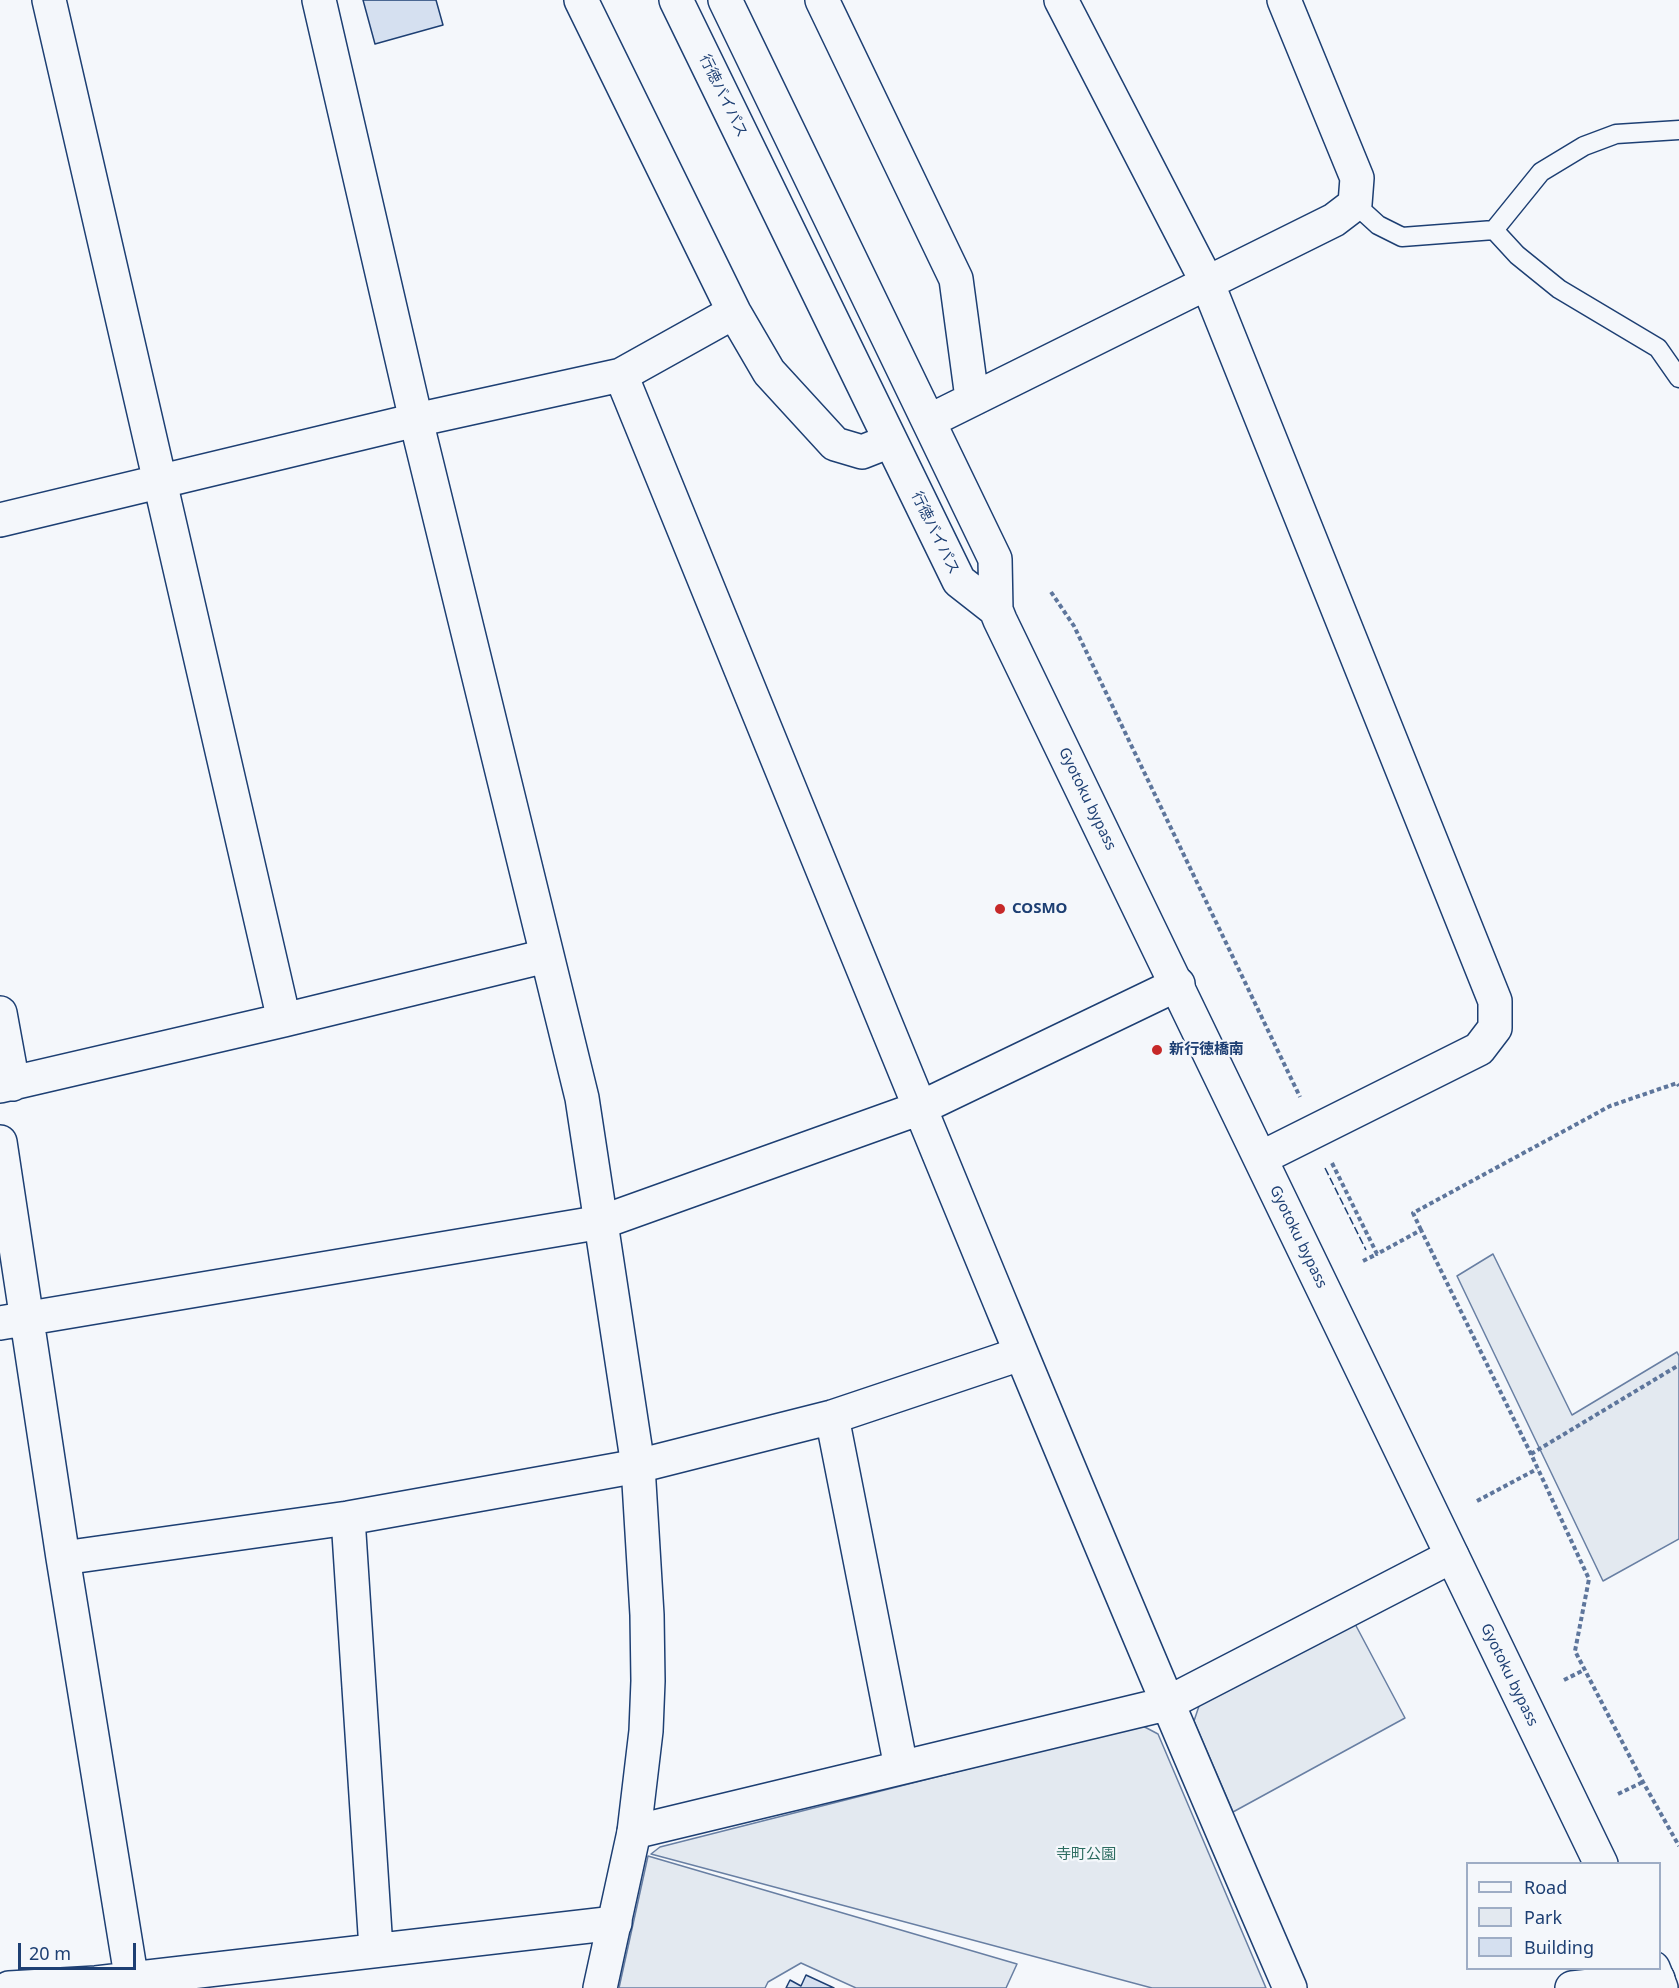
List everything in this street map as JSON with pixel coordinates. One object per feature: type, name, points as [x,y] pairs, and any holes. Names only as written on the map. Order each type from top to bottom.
[{"type":"street","points":[[49,0],[284,1020]]},
{"type":"street","points":[[319,0],[416,420],[582,1098],[638,1466],[647,1615],[646,1731],[634,1832],[600,1988]]},
{"type":"street","points":[[581,0],[734,312],[769,372],[835,444],[862,452],[890,441]]},
{"type":"street","name":"行徳バイパス","points":[[676,0],[959,581],[996,610]]},
{"type":"street","points":[[725,0],[995,559],[996,610]]},
{"type":"street","points":[[822,0],[956,279],[972,398]]},
{"type":"street","points":[[1061,0],[1207,282],[1495,1001],[1495,1028],[1479,1049],[1260,1158]]},
{"type":"street","points":[[929,421],[1334,220],[1355,204],[1357,178],[1284,0]]},
{"type":"street","points":[[0,520],[416,420],[621,375],[734,312]]},
{"type":"street","points":[[621,375],[1020,1354],[1166,1704],[1290,1988]]},
{"type":"street","name":"Gyotoku bypass","points":[[996,610],[1601,1862]]},
{"type":"street","points":[[0,1013],[6,1085],[546,956]]},
{"type":"street","points":[[13,1321],[602,1222],[920,1108],[1178,984]]},
{"type":"street","points":[[0,1142],[13,1321],[63,1558],[133,1983]]},
{"type":"street","points":[[63,1558],[348,1518],[638,1466],[832,1417],[1020,1354]]},
{"type":"street","points":[[832,1417],[901,1767]]},
{"type":"street","points":[[348,1518],[376,1949]]},
{"type":"street","points":[[634,1832],[1166,1704],[1452,1556]]},
{"type":"street","points":[[9,1988],[133,1983],[376,1949],[615,1923]]},
{"type":"street","points":[[1572,1988],[1657,1978]]},
{"type":"lane","points":[[1355,204],[1378,225],[1402,237],[1494,230],[1541,172],[1584,146],[1616,134],[1679,130]]},
{"type":"lane","points":[[1494,230],[1517,255],[1559,289],[1658,348],[1679,378]]},
{"type":"path","points":[[1051,592],[1074,626],[1316,1132],[1377,1254]]},
{"type":"path","points":[[1679,1086],[1677,1083],[1610,1106],[1413,1213],[1531,1454],[1589,1579],[1575,1651],[1679,1846]]},
{"type":"path","points":[[1363,1261],[1421,1230]]},
{"type":"path","points":[[1531,1454],[1679,1365]]},
{"type":"path","points":[[1477,1501],[1537,1469]]},
{"type":"path","points":[[1564,1680],[1584,1670]]},
{"type":"path","points":[[1618,1794],[1643,1782]]},
{"type":"green space","points":[[1493,1254],[1572,1415],[1677,1352],[1679,1356],[1679,1539],[1603,1581],[1457,1276]]},
{"type":"green space","points":[[1354,1622],[1405,1718],[1233,1812],[1194,1721],[1200,1703]]},
{"type":"green space","name":"寺町公園","points":[[1141,1725],[1158,1734],[1266,1988],[1152,1988],[651,1854],[660,1847]]},
{"type":"green space","points":[[648,1856],[1017,1964],[1006,1988],[856,1988],[801,1963],[768,1982],[765,1988],[619,1988]]},
{"type":"building","points":[[363,0],[436,0],[443,25],[375,44]]},
{"type":"building","points":[[806,1975],[834,1988],[786,1988],[790,1980],[801,1986]]},
{"type":"fence","points":[[1325,1168],[1366,1250]]},
{"type":"place","name":"COSMO","points":[[1000,909]]},
{"type":"place","name":"新行徳橋南","points":[[1157,1050]]}]
